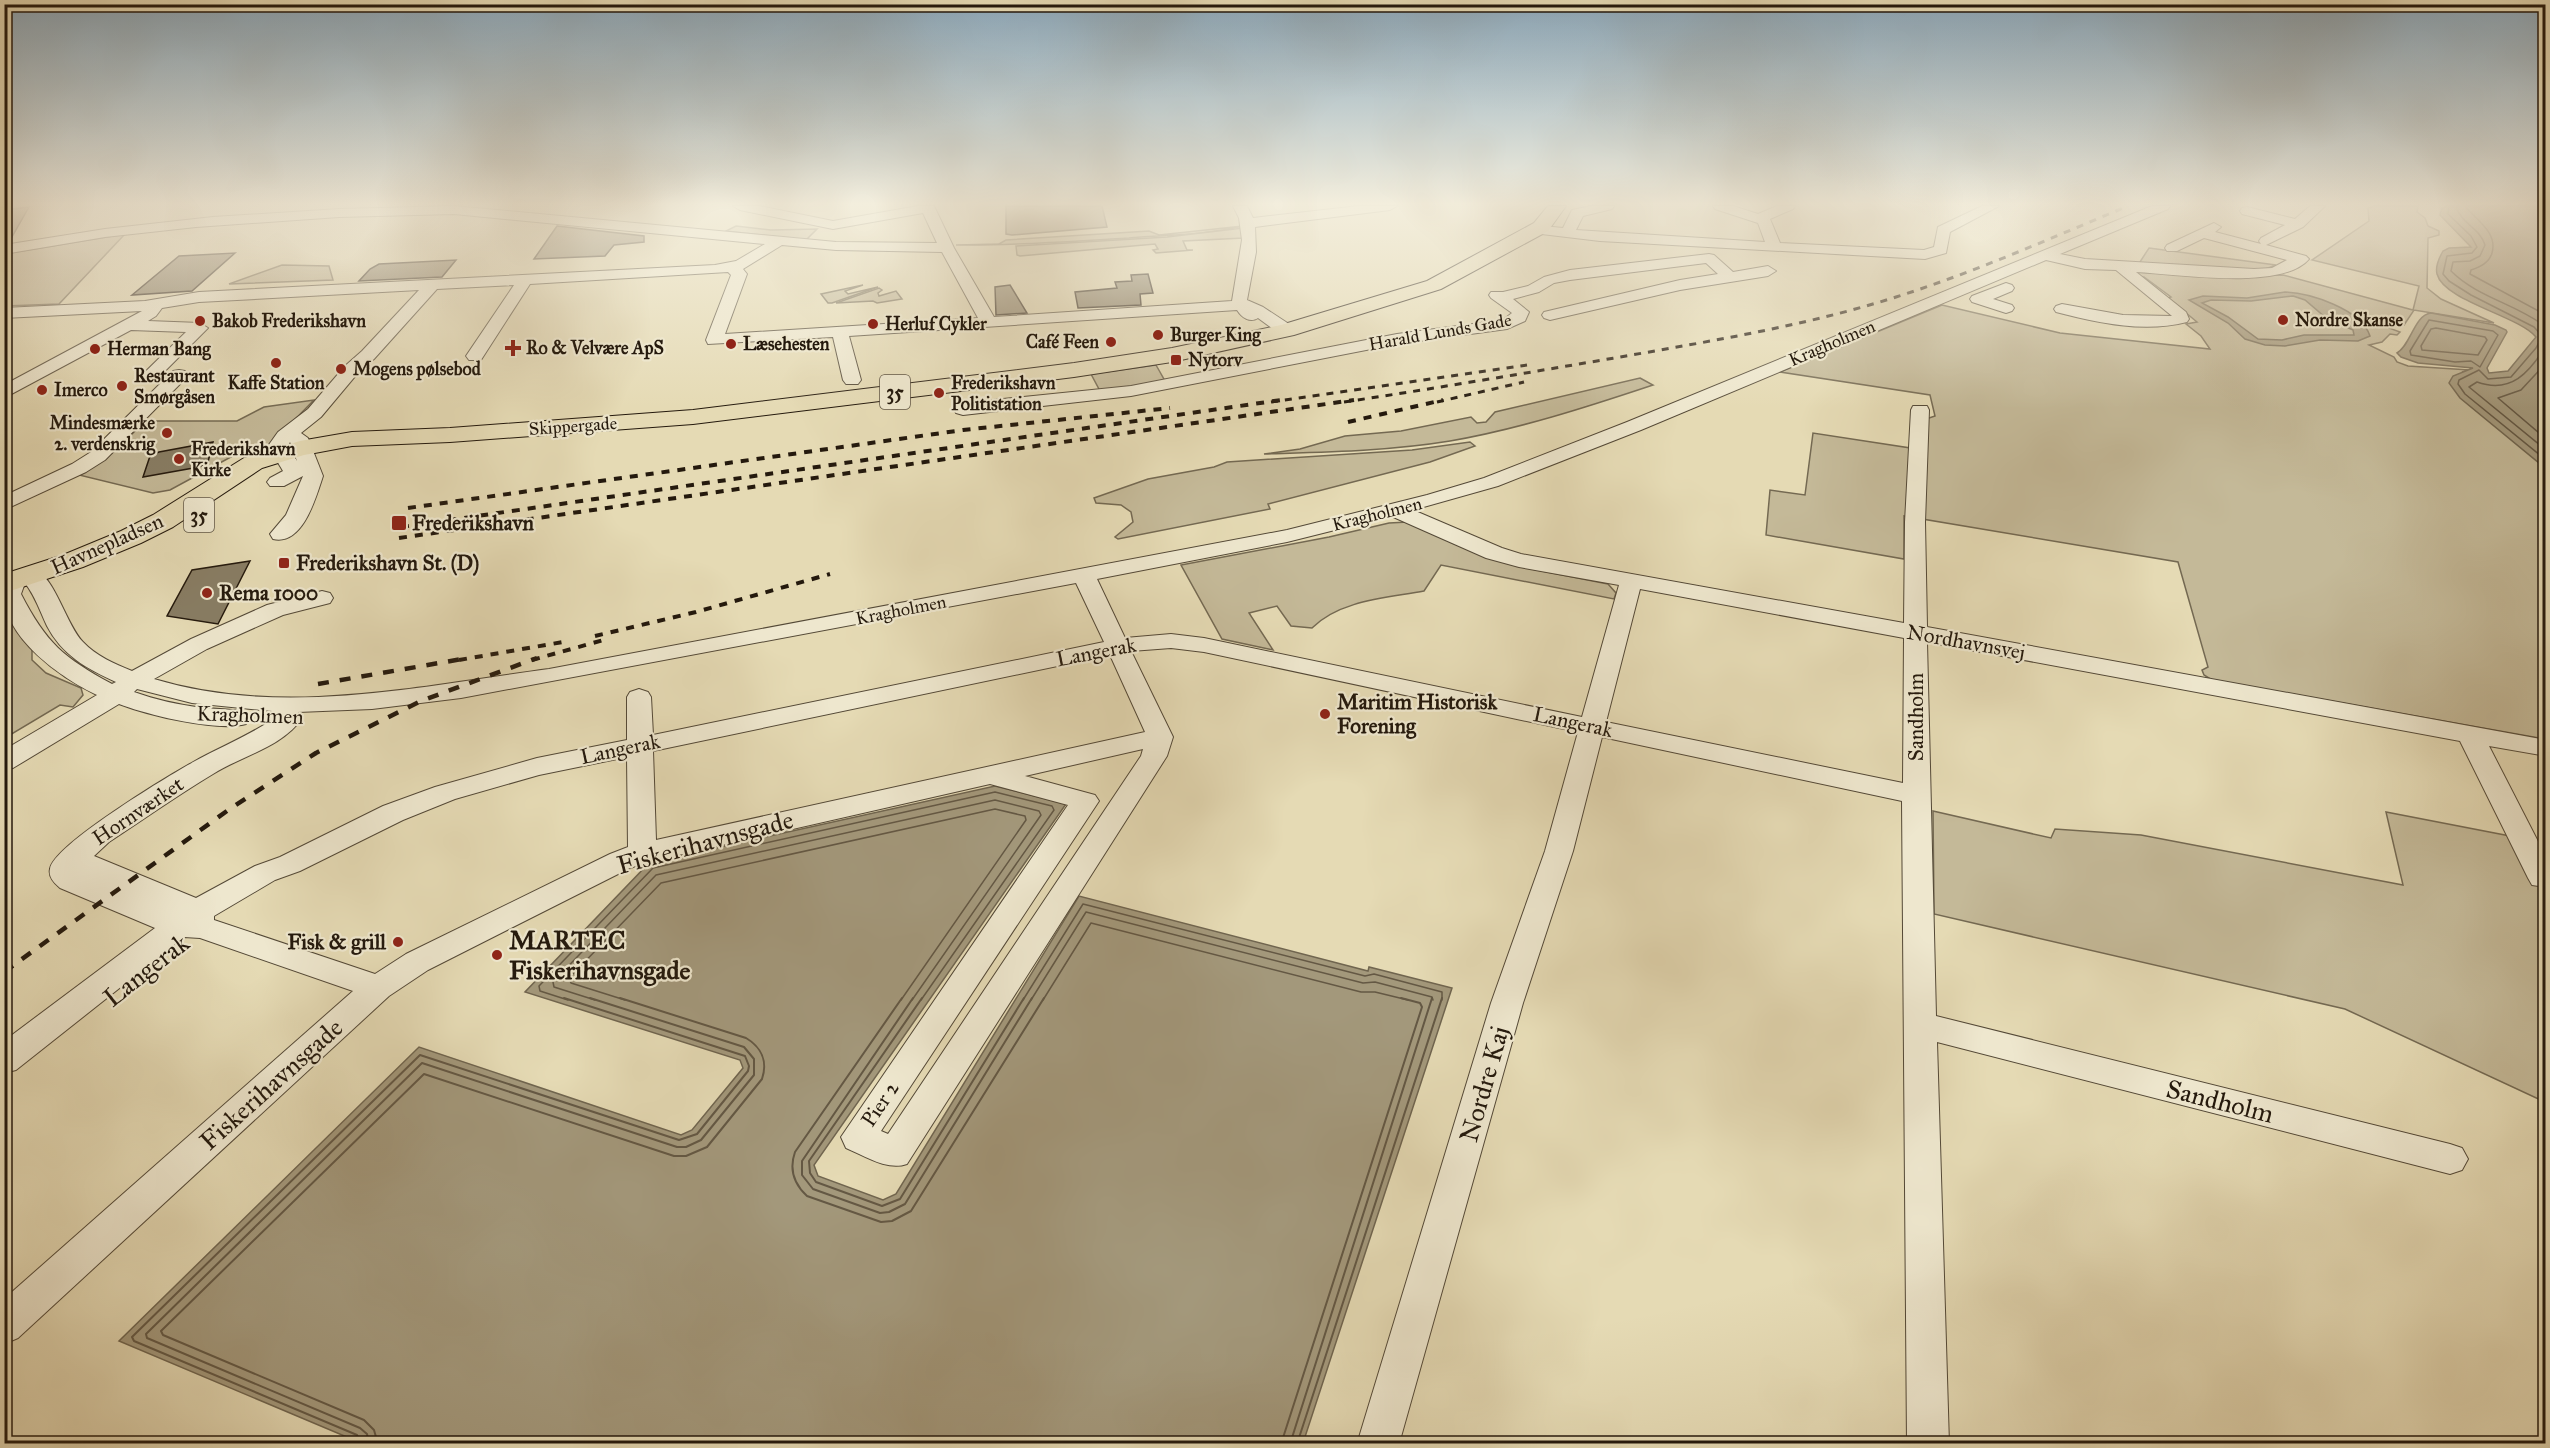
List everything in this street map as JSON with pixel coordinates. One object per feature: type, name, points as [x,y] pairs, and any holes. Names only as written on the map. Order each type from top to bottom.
[{"type":"main road","name":"35","points":[[1277,326],[1430,283],[1455,274]]},
{"type":"main road","name":"Skippergade","points":[[290,461],[374,440],[653,420],[772,406],[900,382],[1156,349],[1277,326]]},
{"type":"main road","name":"Havnepladsen","points":[[18,586],[106,561],[156,539],[190,521],[257,476],[290,461]]},
{"type":"street","points":[[4,313],[157,305],[199,297],[524,282],[650,274]]},
{"type":"street","points":[[739,274],[734,292],[714,340],[1243,305]]},
{"type":"street","points":[[962,274],[989,322]]},
{"type":"street","points":[[1243,274],[1239,300],[1245,310],[1324,352]]},
{"type":"street","name":"Harald Lunds Gade","points":[[963,409],[1098,396],[1173,384],[1324,352],[1507,324],[1519,318],[1521,312],[1498,296],[1533,289],[1549,280],[1583,274]]},
{"type":"street","points":[[1657,274],[1680,285]]},
{"type":"street","points":[[1550,315],[1680,285],[1748,274]]},
{"type":"street","name":"Kragholmen","points":[[18,586],[28,630],[40,645],[64,666],[85,680],[223,700],[285,712],[405,707],[517,685],[549,676],[1287,536],[1395,510],[1491,482],[1634,426],[1999,274]]},
{"type":"street","points":[[2006,308],[1978,299],[2041,274]]},
{"type":"street","points":[[2105,274],[2121,277],[2124,274]]},
{"type":"street","points":[[2062,309],[2143,321],[2181,319],[2180,315],[2127,274]]},
{"type":"street","points":[[2226,274],[2258,274]]},
{"type":"street","points":[[475,356],[524,282]]},
{"type":"street","points":[[280,534],[289,528],[295,519],[313,476],[290,461],[278,446],[292,429],[305,423],[356,364],[368,355],[431,286]]},
{"type":"street","points":[[4,393],[150,313],[157,305]]},
{"type":"street","points":[[128,325],[200,328],[149,377]]},
{"type":"street","points":[[840,332],[852,380]]},
{"type":"street","points":[[1160,364],[1173,384]]},
{"type":"street","points":[[4,504],[79,468],[98,456],[179,375]]},
{"type":"street","name":"Sandholm","points":[[1920,410],[1915,522],[1916,795],[1928,1443]]},
{"type":"street","name":"Nordhavnsvej","points":[[1434,499],[1433,506],[1443,519],[1465,539]]},
{"type":"street","name":"Nordhavnsvej","points":[[1395,510],[1494,553],[1519,560],[2546,748]]},
{"type":"street","points":[[1084,575],[1160,737]]},
{"type":"street","name":"Nordre Kaj","points":[[1378,1443],[1507,1003],[1559,851],[1632,581]]},
{"type":"street","name":"Kragholmen","points":[[18,586],[56,623],[69,641],[86,657],[132,687]]},
{"type":"street","points":[[4,762],[222,636],[275,610],[322,598]]},
{"type":"street","name":"Langerak","points":[[4,1060],[192,921],[290,864],[346,835],[445,793],[537,767],[1154,641],[1196,644],[1916,795]]},
{"type":"street","name":"Kragholmen","points":[[132,687],[126,700],[176,711],[254,718]]},
{"type":"street","points":[[639,697],[642,853]]},
{"type":"street","name":"Hornværket","points":[[206,766],[217,752],[254,718],[285,712]]},
{"type":"street","name":"Hornværket","points":[[285,712],[278,728],[206,766],[99,835],[64,867],[64,875],[70,880],[161,917],[192,921],[378,987]]},
{"type":"street","points":[[2470,734],[2542,878]]},
{"type":"street","name":"Fiskerihavnsgade","points":[[4,1325],[378,987],[397,973],[427,957],[620,861],[642,853],[1160,737]]},
{"type":"street","name":"Pier 2","points":[[988,775],[1084,801],[858,1137],[895,1153],[1154,756],[1160,737]]},
{"type":"street","name":"Langerak","points":[[4,1079],[192,921]]},
{"type":"street","name":"Sandholm","points":[[1921,1025],[2450,1159]]},
{"type":"shaded area","points":[[4,274],[88,274],[59,304],[5,306]]},
{"type":"shaded area","points":[[258,274],[331,274],[333,280],[229,284]]},
{"type":"shaded area","points":[[2132,274],[2283,275],[2413,310],[2419,286],[2368,274],[2427,274],[2427,288],[2441,299],[2494,323],[2414,310],[2404,325],[2396,322],[2389,328],[2400,332],[2397,335],[2390,334],[2382,342],[2369,345],[2408,366],[2470,370],[2462,372],[2545,386],[2545,739],[2212,680],[2204,675],[2202,670],[2208,667],[2178,562],[1904,516],[1904,559],[1766,535],[1770,490],[1805,495],[1813,433],[1924,450],[1923,420],[1935,416],[1930,395],[1780,372],[1942,305],[2060,333],[2210,349],[2201,336],[2186,324],[2197,322],[2168,298],[2171,297],[2144,277],[2136,277]]},
{"type":"shaded area","points":[[863,285],[845,291],[848,294],[878,287],[832,303],[828,303],[821,294]]},
{"type":"shaded area","points":[[879,288],[882,290],[878,293],[879,296],[896,291],[902,299],[877,303],[873,301],[836,303]]},
{"type":"shaded area","points":[[1156,365],[1165,381],[1100,391],[1091,374]]},
{"type":"shaded area","points":[[1640,378],[1653,385],[1553,417],[1476,436],[1381,449],[1264,454],[1300,449],[1345,436],[1401,431],[1471,417],[1477,423],[1486,422],[1495,412]]},
{"type":"shaded area","points":[[314,400],[269,446],[240,452],[170,490],[153,493],[79,475],[115,451],[145,421],[237,421],[264,407]]},
{"type":"shaded area","points":[[1470,442],[1475,446],[1430,462],[1268,504],[1270,509],[1118,539],[1115,537],[1133,522],[1131,512],[1121,505],[1096,503],[1094,498],[1148,479],[1214,467],[1227,462],[1412,450]]},
{"type":"shaded area","points":[[1408,522],[1521,567],[1608,584],[1616,593],[1614,599],[1441,565],[1424,591],[1380,598],[1350,606],[1336,611],[1312,628],[1291,626],[1277,606],[1249,613],[1273,650],[1222,639],[1181,565],[1329,537],[1389,523]]},
{"type":"shaded area","points":[[4,613],[8,613],[32,649],[32,660],[46,673],[81,688],[83,695],[73,707],[60,705],[5,738]]},
{"type":"shaded area","points":[[1933,811],[2051,838],[2055,829],[2141,835],[2403,885],[2386,812],[2510,836],[2545,860],[2545,1102],[2345,1009],[1934,914]]},
{"type":"water","points":[[2437,274],[2545,274],[2545,468],[2460,398],[2449,383],[2453,376],[2473,368],[2418,363],[2401,357],[2397,353],[2406,344],[2420,319],[2431,313],[2495,325],[2506,330],[2487,368],[2489,373],[2508,371],[2536,337],[2527,329],[2453,292],[2443,284]]},
{"type":"water","points":[[2285,292],[2321,299],[2346,310],[2365,326],[2370,336],[2358,341],[2320,340],[2285,346],[2265,345],[2245,339],[2228,323],[2189,300],[2203,296],[2247,298]],"holes":[[[2293,296],[2305,300],[2325,317],[2353,330],[2354,335],[2304,335],[2282,340],[2258,339],[2228,317],[2202,303],[2211,300],[2251,301]]]},
{"type":"water","points":[[995,786],[1066,804],[814,1165],[818,1176],[883,1200],[896,1194],[1079,896],[1368,971],[1369,967],[1452,988],[1303,1443],[361,1443],[119,1341],[419,1047],[681,1135],[692,1130],[743,1068],[740,1060],[525,992],[649,863]]},
{"type":"building","points":[[158,274],[212,274],[192,291],[132,295]]},
{"type":"building","points":[[366,274],[445,274],[442,277],[359,281]]},
{"type":"building","points":[[1148,274],[1153,293],[1140,294],[1141,305],[1078,308],[1075,292],[1117,288],[1115,282],[1132,281],[1131,275]]},
{"type":"building","points":[[1010,285],[1027,313],[996,315],[995,287]]},
{"type":"building","name":"Frederikshavn Kirke","points":[[213,442],[208,462],[199,467],[143,477],[150,456],[159,452]]},
{"type":"building","name":"Rema 1000","points":[[250,561],[218,624],[167,616],[192,570]]},
{"type":"railway","points":[[1344,402],[1485,380],[1762,331],[1863,307],[1964,274]]},
{"type":"railway","points":[[1271,402],[1527,365]]},
{"type":"railway","points":[[1437,402],[1524,382]]},
{"type":"railway","points":[[401,527],[1281,400]]},
{"type":"railway","points":[[399,538],[1354,400]]},
{"type":"railway","points":[[1348,422],[1443,400]]},
{"type":"railway","points":[[408,508],[963,430],[1170,408]]},
{"type":"railway","points":[[595,636],[696,612],[830,574]]},
{"type":"railway","points":[[532,660],[607,639]]},
{"type":"railway","points":[[459,660],[563,642]]},
{"type":"railway","points":[[318,684],[468,658]]},
{"type":"railway","points":[[4,972],[231,808],[316,753],[421,701],[537,658]]},
{"type":"place","name":"Nordre Skanse","points":[[2283,320]]},
{"type":"place","name":"Bakob Frederikshavn","points":[[200,321]]},
{"type":"place","name":"Herluf Cykler","points":[[873,324]]},
{"type":"place","name":"Burger King","points":[[1158,335]]},
{"type":"place","name":"Café Feen","points":[[1111,342]]},
{"type":"place","name":"Læsehesten","points":[[731,344]]},
{"type":"place","name":"Ro & Velvære ApS","points":[[513,348]]},
{"type":"place","name":"Herman Bang","points":[[95,349]]},
{"type":"place","name":"Nytorv","points":[[1176,360]]},
{"type":"place","name":"Kaffe Station","points":[[276,363]]},
{"type":"place","name":"Mogens pølsebod","points":[[341,369]]},
{"type":"place","name":"Restaurant Smørgåsen","points":[[122,386]]},
{"type":"place","name":"Imerco","points":[[42,390]]},
{"type":"place","name":"Frederikshavn Politistation","points":[[939,393]]},
{"type":"place","name":"Mindesmærke 2. verdenskrig","points":[[167,433]]},
{"type":"place","name":"Frederikshavn Kirke","points":[[179,459]]},
{"type":"place","name":"Frederikshavn","points":[[399,523]]},
{"type":"place","name":"Frederikshavn St. (D)","points":[[284,563]]},
{"type":"place","name":"Rema 1000","points":[[207,593]]},
{"type":"place","name":"Maritim Historisk Forening","points":[[1325,714]]},
{"type":"place","name":"Fisk & grill","points":[[398,942]]},
{"type":"place","name":"MARTEC Fiskerihavnsgade","points":[[497,955]]}]
